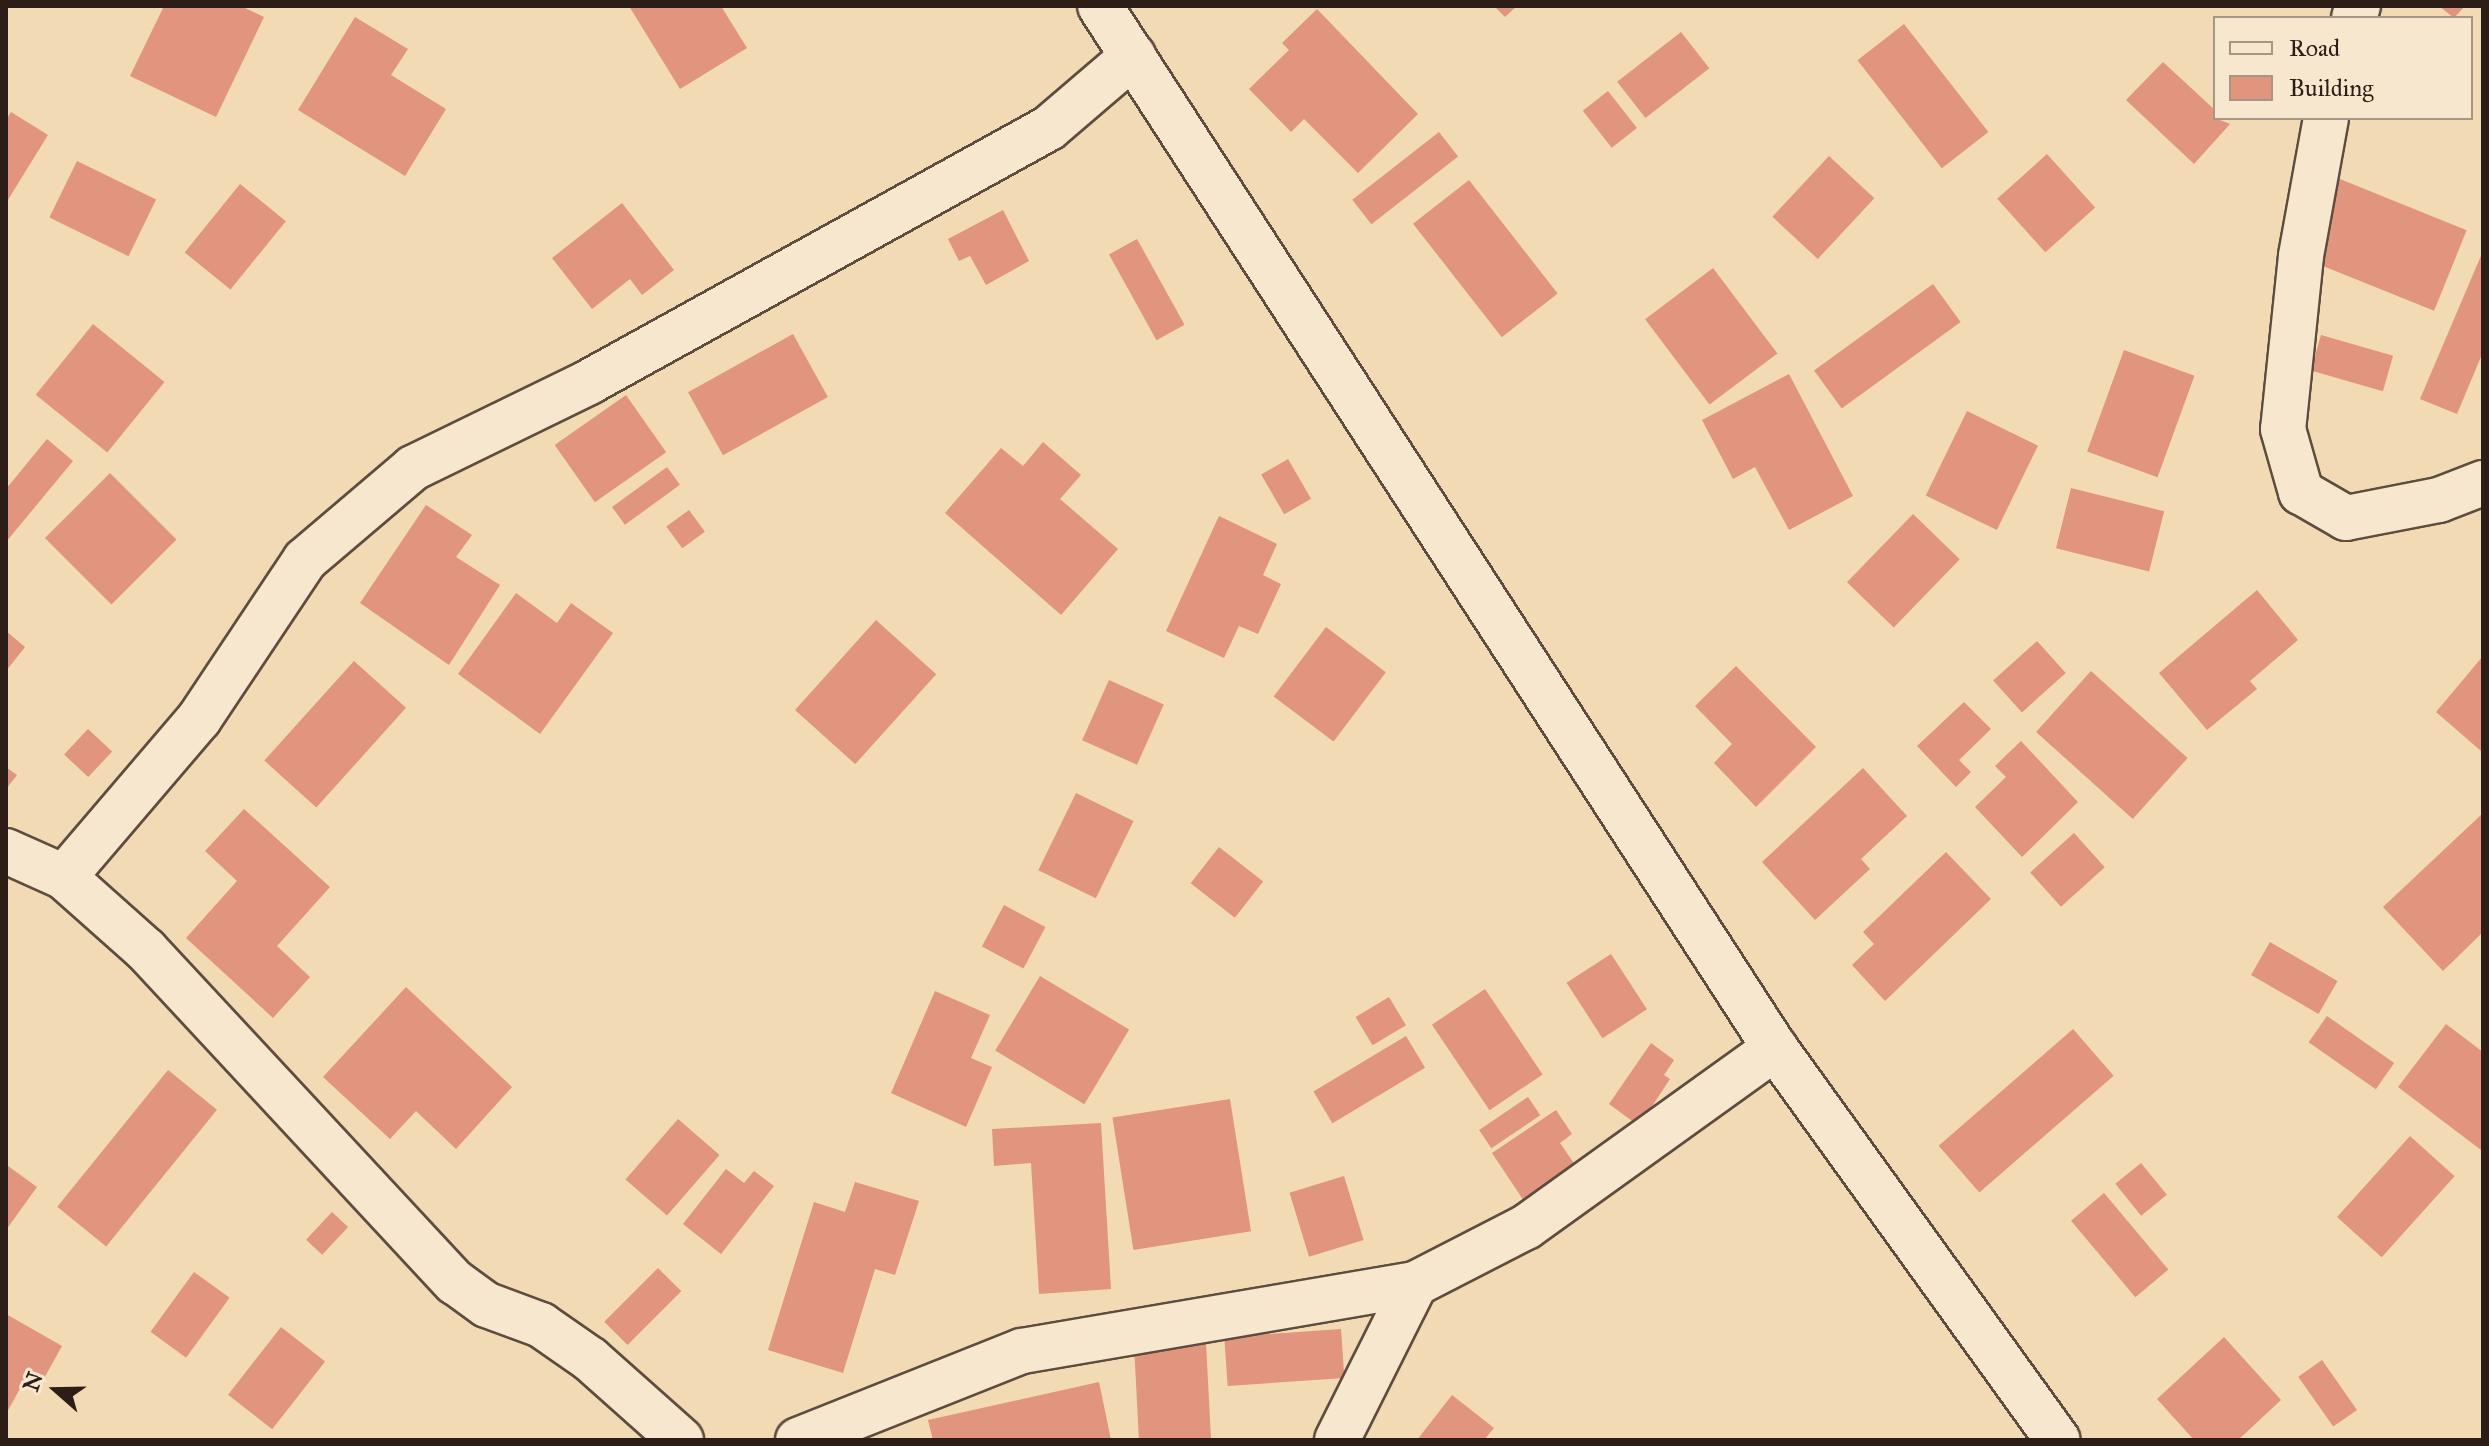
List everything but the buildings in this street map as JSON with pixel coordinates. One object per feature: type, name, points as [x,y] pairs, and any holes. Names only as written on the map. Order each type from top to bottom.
[{"type":"street","points":[[1100,6],[1775,1048],[2058,1440]]},
{"type":"street","points":[[64,877],[199,719],[305,560],[413,468],[589,382],[1049,128],[1133,56]]},
{"type":"street","points":[[2326,120],[2301,256],[2283,429],[2301,492],[2346,518],[2439,500],[2483,483]]},
{"type":"street","points":[[6,851],[64,877],[226,1032],[455,1282],[487,1305],[541,1325],[590,1359],[681,1440]]},
{"type":"street","points":[[798,1440],[1022,1351],[1415,1284],[1526,1227],[1775,1048]]},
{"type":"street","points":[[1337,1440],[1415,1284]]}]
